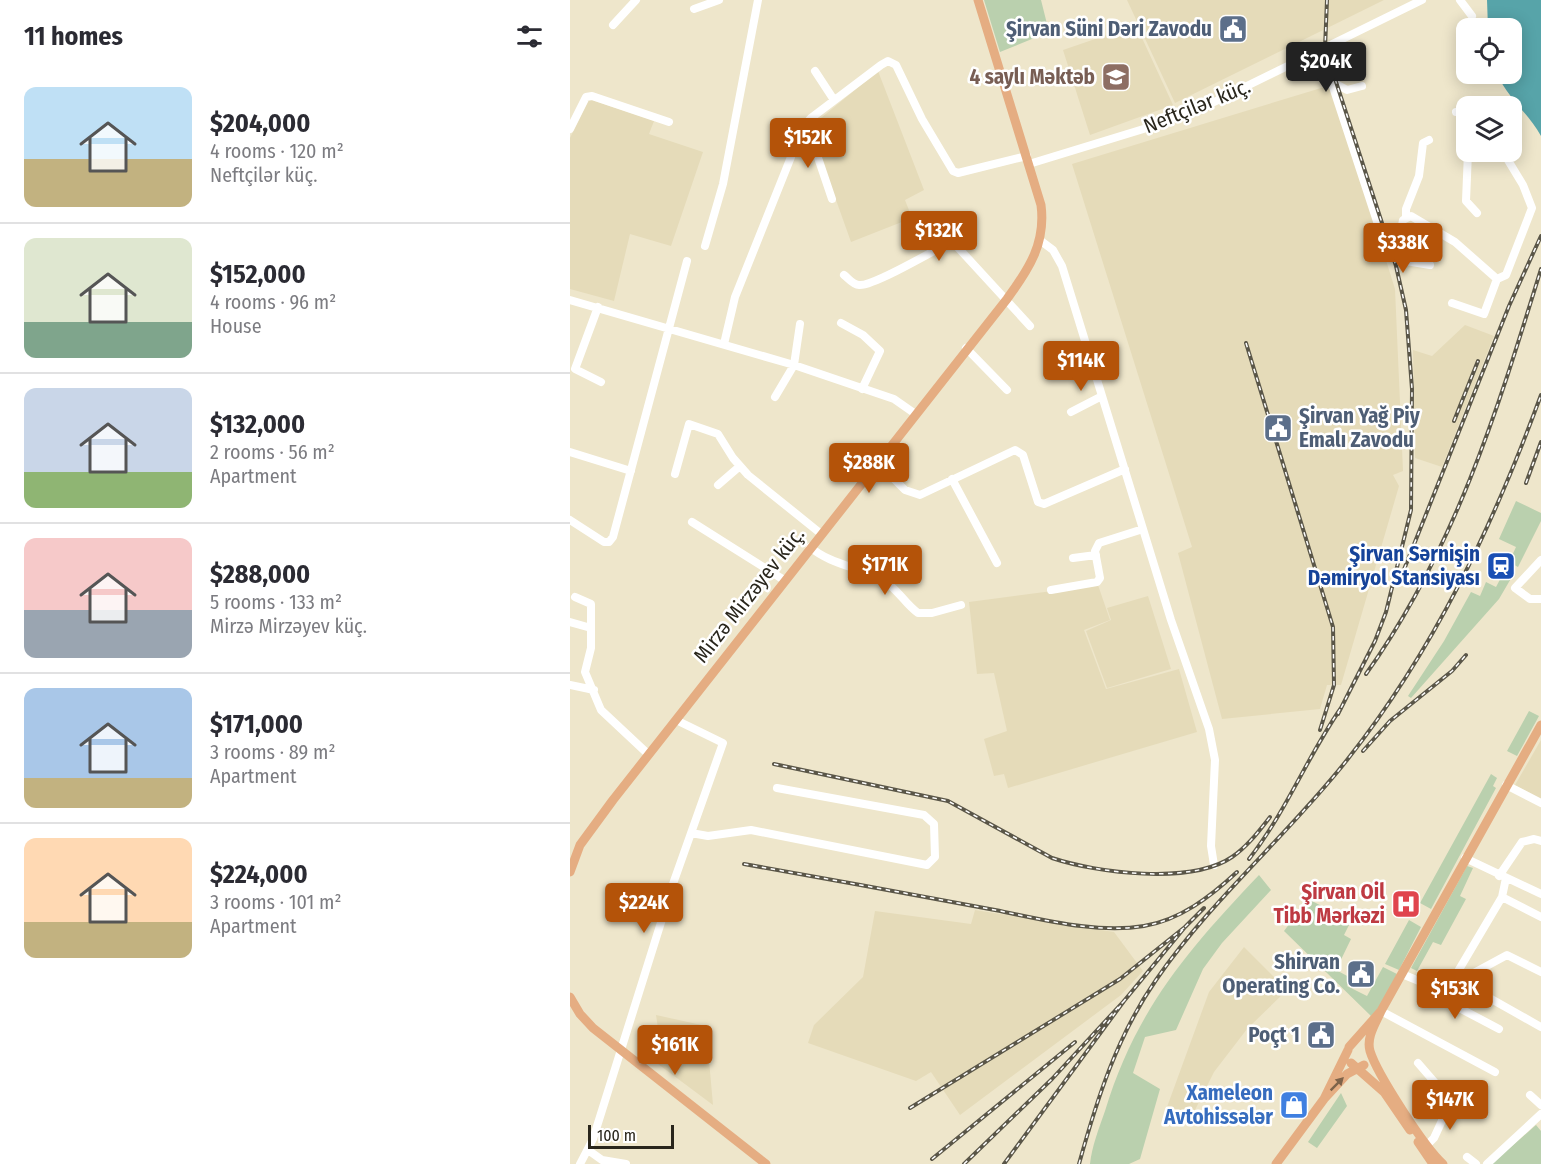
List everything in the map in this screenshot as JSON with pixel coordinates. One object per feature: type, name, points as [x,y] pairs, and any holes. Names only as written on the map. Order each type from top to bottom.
[{"type":"main road","name":"Mirzə Mirzəyev küç.","points":[[570,872],[572,855],[820,533],[1007,299],[1027,270],[1041,241],[1041,205],[978,0]]},
{"type":"main road","points":[[1276,1164],[1324,1099],[1340,1081],[1370,1057],[1371,1035],[1381,1011],[1541,725]]},
{"type":"main road","points":[[570,997],[585,1020],[620,1050],[766,1164]]},
{"type":"main road","points":[[1324,1099],[1348,1049],[1381,1011]]},
{"type":"main road","points":[[1348,1049],[1362,1043],[1370,1050],[1427,1145],[1443,1164]]},
{"type":"main road","points":[[1348,1049],[1357,1066],[1384,1092],[1433,1164]]},
{"type":"street","points":[[613,25],[636,0]]},
{"type":"street","points":[[694,9],[719,0]]},
{"type":"street","points":[[705,246],[723,184],[758,0]]},
{"type":"street","name":"Neftçilər küç.","points":[[834,100],[881,65],[892,62],[937,147],[952,171],[958,173],[1028,160],[1204,107],[1422,0]]},
{"type":"street","points":[[1460,0],[1472,16]]},
{"type":"street","points":[[1301,60],[1312,71],[1347,90],[1362,86]]},
{"type":"street","points":[[724,344],[735,297],[803,127],[834,100],[815,71]]},
{"type":"street","points":[[1331,81],[1387,252],[1395,249],[1400,241],[1406,209],[1419,176],[1422,143],[1430,140]]},
{"type":"street","points":[[570,129],[582,102],[586,97],[592,96],[669,122]]},
{"type":"street","points":[[803,127],[812,140],[832,199]]},
{"type":"street","points":[[1468,162],[1466,201],[1477,213]]},
{"type":"street","points":[[1452,303],[1484,314],[1497,279],[1506,275],[1511,268],[1532,208],[1523,185],[1509,162]]},
{"type":"street","points":[[1406,216],[1416,218],[1455,242],[1497,279]]},
{"type":"street","points":[[946,229],[952,241],[1030,326]]},
{"type":"street","points":[[844,274],[854,283],[863,285],[906,266],[952,241]]},
{"type":"street","points":[[1041,241],[1053,250],[1062,266],[1212,743],[1215,772],[1211,846],[1214,865]]},
{"type":"street","points":[[1395,249],[1406,261],[1430,265]]},
{"type":"street","points":[[570,520],[604,542],[609,542],[671,328],[687,261]]},
{"type":"street","points":[[570,300],[794,365],[894,399],[914,413]]},
{"type":"street","points":[[598,307],[575,369],[601,382]]},
{"type":"street","points":[[841,323],[863,335],[880,351],[862,389]]},
{"type":"street","points":[[775,397],[794,365],[800,324]]},
{"type":"street","points":[[966,348],[1007,390]]},
{"type":"street","points":[[1071,412],[1102,396]]},
{"type":"street","points":[[675,474],[687,428],[693,423],[718,434],[740,466],[820,533]]},
{"type":"street","points":[[877,462],[911,494],[920,495],[1016,450],[1023,455],[1038,502],[1044,504],[1125,469]]},
{"type":"street","points":[[570,452],[631,471]]},
{"type":"street","points":[[718,485],[740,466]]},
{"type":"street","points":[[952,479],[996,563]]},
{"type":"street","points":[[692,522],[784,580]]},
{"type":"street","points":[[1051,590],[1097,582],[1100,578],[1096,546],[1103,540],[1143,529]]},
{"type":"street","points":[[810,547],[826,558],[883,580],[895,588],[918,613],[932,613],[960,605]]},
{"type":"street","points":[[1073,558],[1096,555]]},
{"type":"street","points":[[1540,562],[1515,588],[1530,599],[1541,599]]},
{"type":"street","points":[[575,597],[590,601],[591,648],[585,672],[601,710],[648,754]]},
{"type":"street","points":[[570,622],[591,628]]},
{"type":"street","points":[[570,685],[594,690]]},
{"type":"street","points":[[580,1164],[588,1150],[691,833],[723,743],[676,720]]},
{"type":"street","points":[[1506,785],[1541,803]]},
{"type":"street","points":[[691,833],[708,836],[751,830],[927,866],[935,857],[934,824],[924,815],[777,788]]},
{"type":"street","points":[[1457,979],[1502,897],[1503,877],[1522,842],[1534,839],[1541,841]]},
{"type":"street","points":[[1465,858],[1541,894]]},
{"type":"street","points":[[1502,897],[1541,917]]},
{"type":"street","points":[[1431,986],[1457,979],[1506,955],[1541,972]]},
{"type":"street","points":[[1402,974],[1431,986],[1446,1001],[1499,1029]]},
{"type":"street","points":[[1457,979],[1541,1027]]},
{"type":"street","points":[[1381,1011],[1495,1072]]},
{"type":"street","points":[[1418,1063],[1436,1086],[1452,1099],[1482,1114]]},
{"type":"street","points":[[1530,1095],[1541,1105]]},
{"type":"street","points":[[1427,1145],[1434,1138],[1452,1099]]},
{"type":"street","points":[[1486,1164],[1541,1114]]},
{"type":"street","points":[[588,1150],[602,1160],[626,1164]]},
{"type":"street","points":[[1467,1157],[1476,1164]]},
{"type":"shaded area","name":"Şirvan Süni Dəri Zavodu","points":[[1127,0],[1384,0],[1175,103]]},
{"type":"shaded area","name":"4 saylı Məktəb","points":[[1136,25],[1173,105],[1090,135],[1063,50]]},
{"type":"shaded area","points":[[878,71],[924,190],[905,200],[912,218],[851,242],[810,127]]},
{"type":"shaded area","name":"Şirvan Yağ Piy Emalı Zavodu","points":[[1331,85],[1395,289],[1403,471],[1393,475],[1399,486],[1341,685],[1327,685],[1320,709],[1222,719],[1178,553],[1192,547],[1072,164]]},
{"type":"shaded area","points":[[589,99],[654,121],[649,134],[703,152],[671,246],[630,234],[614,301],[570,289],[570,138]]},
{"type":"shaded area","points":[[1465,325],[1494,336],[1442,467],[1415,458],[1413,350],[1432,356]]},
{"type":"shaded area","points":[[1098,585],[1110,620],[1084,630],[1106,689],[1179,669],[1197,732],[1008,788],[1004,774],[994,776],[984,739],[1007,731],[994,673],[977,674],[969,602]]},
{"type":"shaded area","points":[[1148,596],[1171,669],[1107,688],[1086,631],[1111,620],[1107,608]]},
{"type":"shaded area","points":[[1541,740],[1541,799],[1515,785]]},
{"type":"shaded area","points":[[975,910],[1114,932],[1143,971],[1121,995],[960,1115],[931,1072],[916,1081],[808,1043],[814,1025],[863,977],[875,911],[971,924]]},
{"type":"shaded area","points":[[1244,947],[1287,990],[1247,1029],[1214,1072],[1192,1116],[1167,1107],[1209,992]]},
{"type":"shaded area","points":[[656,1015],[706,1026],[713,1105],[658,1064],[660,1041]]},
{"type":"green space","points":[[984,0],[1041,0],[1049,32],[1000,52]]},
{"type":"green space","points":[[1516,501],[1541,513],[1541,521],[1518,567],[1509,562],[1516,547],[1499,539]]},
{"type":"green space","points":[[1505,570],[1513,575],[1499,599],[1411,698],[1408,696],[1444,641],[1471,592],[1480,596],[1486,582],[1496,587]]},
{"type":"green space","points":[[1529,711],[1539,716],[1517,756],[1507,751]]},
{"type":"green space","points":[[1491,774],[1497,778],[1493,786],[1496,788],[1431,909],[1420,903]]},
{"type":"green space","points":[[1467,866],[1473,868],[1460,896],[1466,899],[1441,945],[1433,942],[1417,971],[1411,968]]},
{"type":"green space","points":[[1259,875],[1271,890],[1222,943],[1203,969],[1176,1030],[1145,1037],[1133,1073],[1160,1089],[1140,1159],[1129,1164],[1090,1164],[1096,1137],[1118,1075],[1149,1011],[1187,956]]},
{"type":"green space","points":[[1308,899],[1351,921],[1344,935],[1351,939],[1336,970],[1351,978],[1347,986],[1367,996],[1383,967],[1397,974],[1380,1007],[1371,1016],[1284,931]]},
{"type":"green space","points":[[1409,920],[1421,927],[1399,970],[1385,964]]},
{"type":"green space","points":[[1341,1093],[1347,1106],[1317,1148],[1308,1142]]},
{"type":"green space","points":[[1536,1125],[1541,1131],[1541,1164],[1491,1164]]},
{"type":"water","points":[[1487,0],[1541,0],[1541,136],[1522,110],[1522,96],[1511,96],[1503,84],[1522,84],[1522,18],[1488,18]]},
{"type":"railway","points":[[1327,0],[1325,48],[1396,266],[1406,310],[1412,389],[1411,510],[1386,612],[1375,641],[1338,714]]},
{"type":"railway","points":[[1401,577],[1509,306],[1541,236]]},
{"type":"railway","points":[[1366,674],[1397,627],[1448,530],[1489,428],[1541,269]]},
{"type":"railway","points":[[1246,343],[1333,627],[1334,685],[1320,730]]},
{"type":"railway","points":[[1454,421],[1478,361]]},
{"type":"railway","points":[[1079,1164],[1110,1069],[1142,1001],[1201,923],[1347,760],[1407,675],[1459,585],[1503,492],[1541,395]]},
{"type":"railway","points":[[1526,483],[1541,442]]},
{"type":"railway","points":[[1363,751],[1390,721],[1452,671],[1466,655]]},
{"type":"railway","points":[[1249,859],[1274,822],[1341,708]]},
{"type":"railway","points":[[774,764],[948,801],[1052,858],[1118,872],[1169,874],[1214,866],[1232,857],[1243,848],[1270,817]]},
{"type":"railway","points":[[744,864],[1050,921],[1107,928],[1144,926],[1170,919],[1194,906],[1237,872]]},
{"type":"railway","points":[[1185,927],[1204,908]]},
{"type":"railway","points":[[910,1108],[1120,979],[1185,927],[1124,1001]]},
{"type":"railway","points":[[964,1164],[1052,1079],[1124,1001],[1004,1164]]},
{"type":"railway","points":[[932,1159],[1075,1042]]},
{"type":"place","name":"Şirvan Süni Dəri Zavodu","points":[[1233,29]]},
{"type":"place","name":"4 saylı Məktəb","points":[[1116,77]]},
{"type":"place","name":"Şirvan Yağ Piy Emalı Zavodu","points":[[1278,428]]},
{"type":"place","name":"Şirvan Sərnişin Dəmiryol Stansiyası","points":[[1501,566]]},
{"type":"place","name":"Şirvan Oil Tibb Mərkəzi","points":[[1406,904]]},
{"type":"place","name":"Shirvan Operating Co.","points":[[1361,974]]},
{"type":"place","name":"Poçt 1","points":[[1321,1035]]},
{"type":"place","name":"Xameleon Avtohissələr","points":[[1294,1105]]}]
